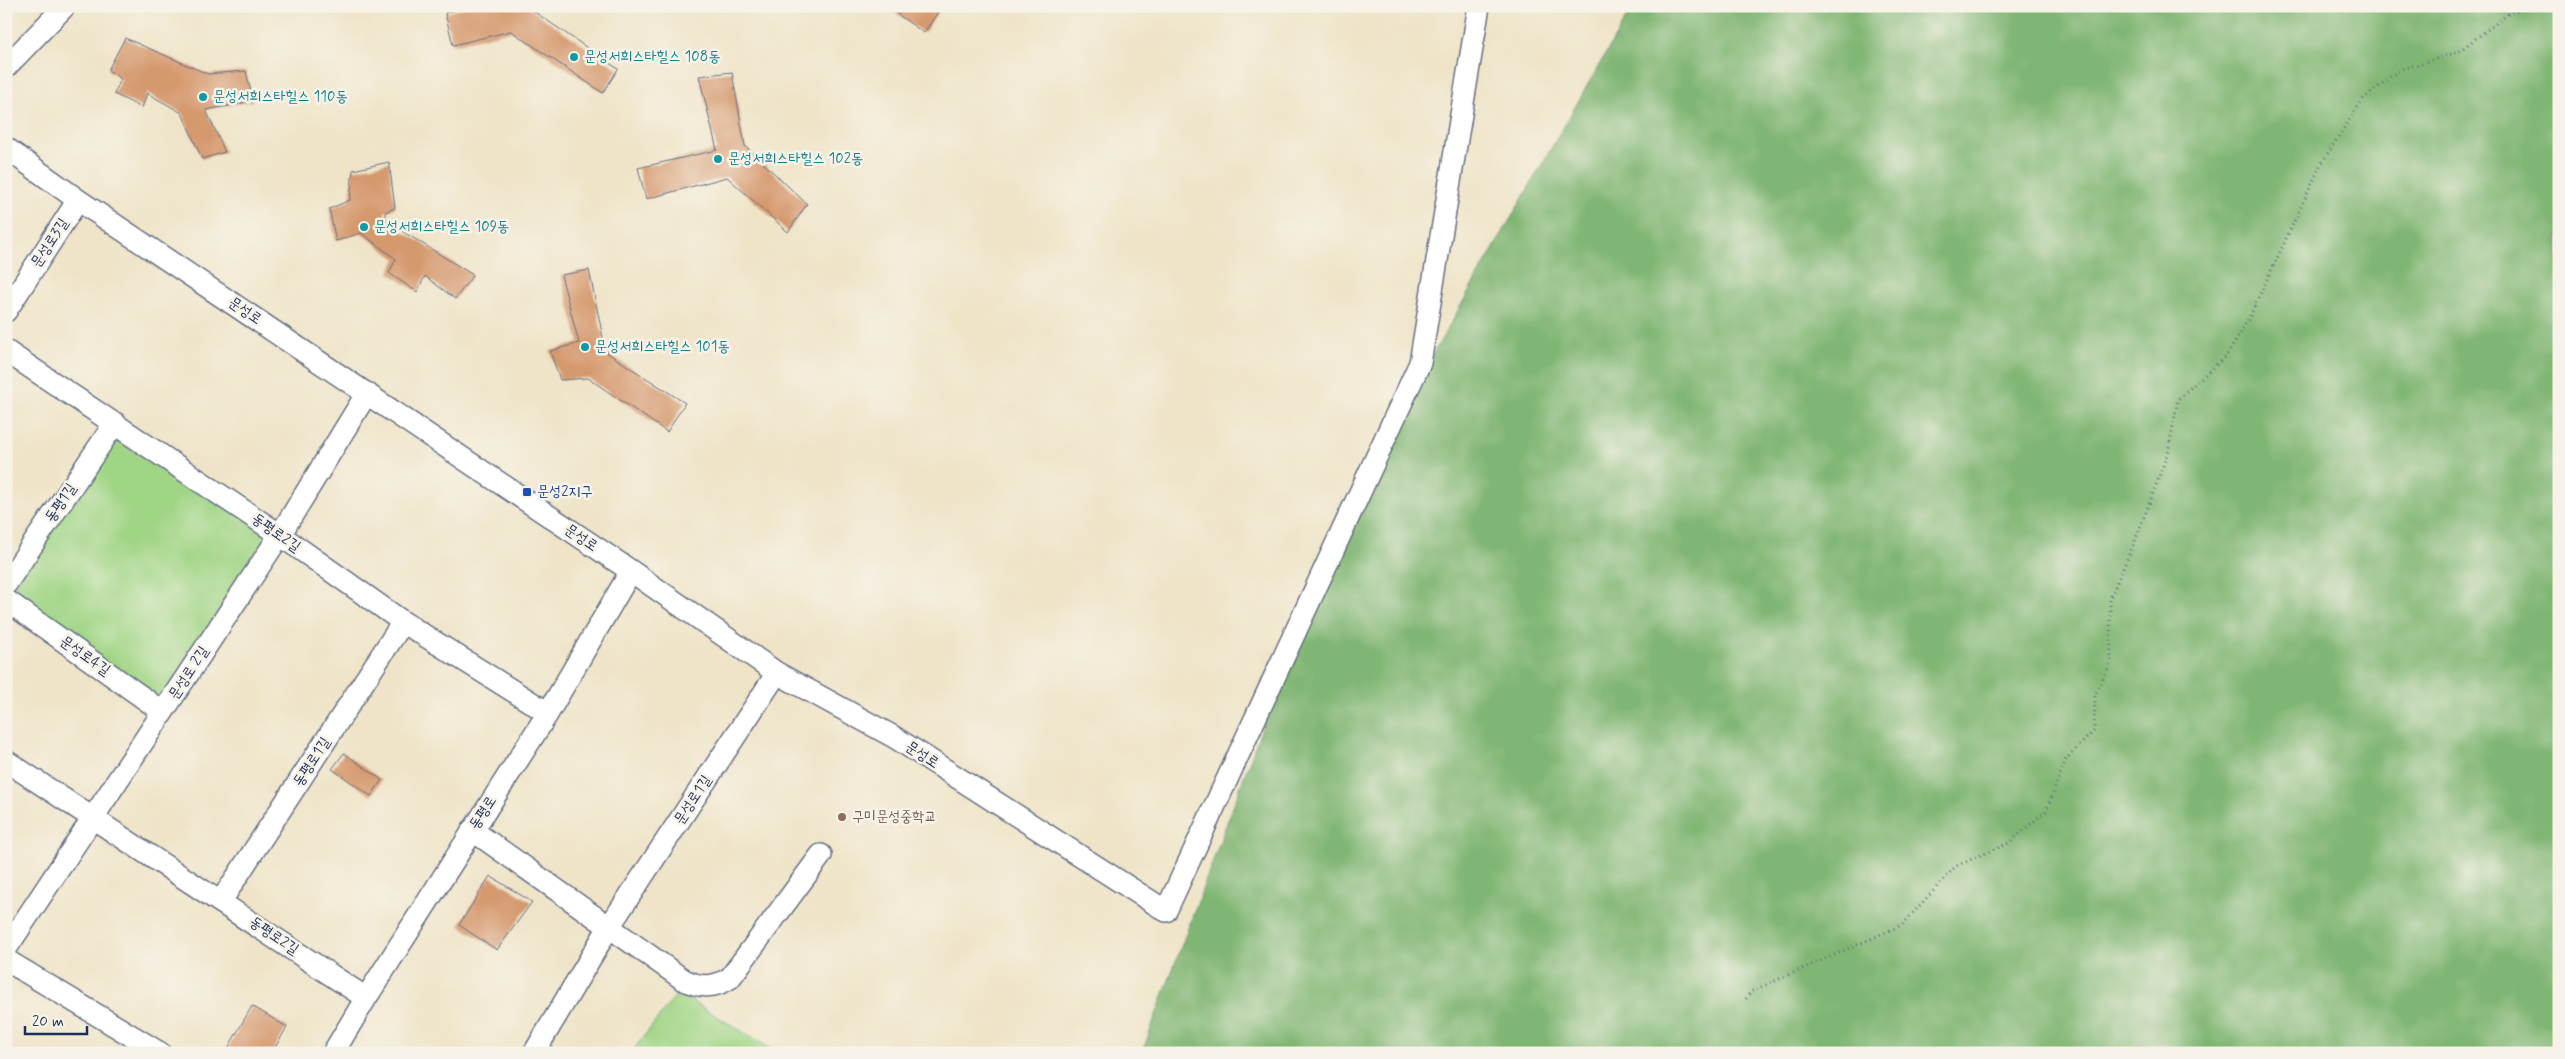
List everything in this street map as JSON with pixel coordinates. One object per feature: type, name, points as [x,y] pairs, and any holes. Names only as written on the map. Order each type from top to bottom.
[{"type":"street","points":[[6,67],[65,6]]},
{"type":"street","name":"문성로","points":[[6,148],[78,200],[367,393],[777,673],[894,737],[1166,912],[1420,363],[1479,6]]},
{"type":"street","name":"문성로3길","points":[[6,311],[78,200]]},
{"type":"street","name":"동평로2길","points":[[6,351],[280,535],[403,622],[548,713]]},
{"type":"street","name":"문성로 2길","points":[[6,949],[94,819],[280,535],[367,393]]},
{"type":"street","name":"동평1길","points":[[6,584],[115,423]]},
{"type":"street","name":"동평로","points":[[333,1053],[472,830],[548,713],[630,571]]},
{"type":"street","name":"문성로4길","points":[[6,600],[163,712]]},
{"type":"street","name":"동평로1길","points":[[221,901],[403,622]]},
{"type":"street","name":"문성로1길","points":[[534,1053],[609,927],[777,673]]},
{"type":"street","name":"동평로2길","points":[[6,761],[366,998]]},
{"type":"street","points":[[472,830],[684,980],[695,985],[708,987],[721,984],[730,978],[821,855]]},
{"type":"street","points":[[6,960],[160,1053]]},
{"type":"path","points":[[1746,999],[1750,992],[1902,925],[1956,866],[2009,843],[2046,811],[2066,760],[2094,731],[2095,694],[2111,662],[2110,598],[2135,541],[2168,453],[2178,399],[2228,354],[2249,318],[2321,164],[2362,100],[2399,70],[2458,52],[2512,11],[2548,6]]},
{"type":"green space","points":[[1633,6],[2559,6],[2559,1053],[1142,1053],[1266,717],[1409,396]]},
{"type":"green space","points":[[115,423],[280,535],[163,712],[6,600]]},
{"type":"green space","points":[[678,993],[778,1053],[631,1053]]},
{"type":"building","name":"문성서희스타힐스 108동","points":[[470,6],[526,6],[618,69],[603,93],[511,31],[453,45],[445,13]]},
{"type":"building","points":[[886,6],[942,6],[924,33]]},
{"type":"building","name":"문성서희스타힐스 110동","points":[[125,38],[208,74],[246,71],[253,101],[206,110],[225,152],[202,159],[182,113],[147,93],[142,108],[114,94],[121,79],[108,70]]},
{"type":"building","name":"문성서희스타힐스 102동","points":[[732,72],[745,146],[807,204],[788,232],[727,177],[646,199],[638,168],[717,150],[699,76]]},
{"type":"building","name":"문성서희스타힐스 109동","points":[[389,162],[395,208],[385,212],[386,221],[473,275],[455,299],[425,276],[417,292],[389,273],[396,259],[361,233],[336,241],[329,209],[350,200],[353,170]]},
{"type":"building","name":"문성서희스타힐스 101동","points":[[589,270],[606,352],[685,403],[667,432],[588,378],[560,380],[550,351],[579,343],[561,275]]},
{"type":"building","points":[[344,753],[382,780],[371,796],[332,769]]},
{"type":"building","points":[[490,876],[532,902],[497,950],[459,925]]},
{"type":"building","points":[[252,1006],[287,1027],[272,1053],[232,1053],[227,1050]]},
{"type":"place","name":"문성서희스타힐스 108동","points":[[574,57]]},
{"type":"place","name":"문성서희스타힐스 110동","points":[[203,97]]},
{"type":"place","name":"문성서희스타힐스 102동","points":[[718,159]]},
{"type":"place","name":"문성서희스타힐스 109동","points":[[364,227]]},
{"type":"place","name":"문성서희스타힐스 101동","points":[[585,347]]},
{"type":"place","name":"문성2지구","points":[[527,492]]},
{"type":"place","name":"구미문성중학교","points":[[842,817]]}]
